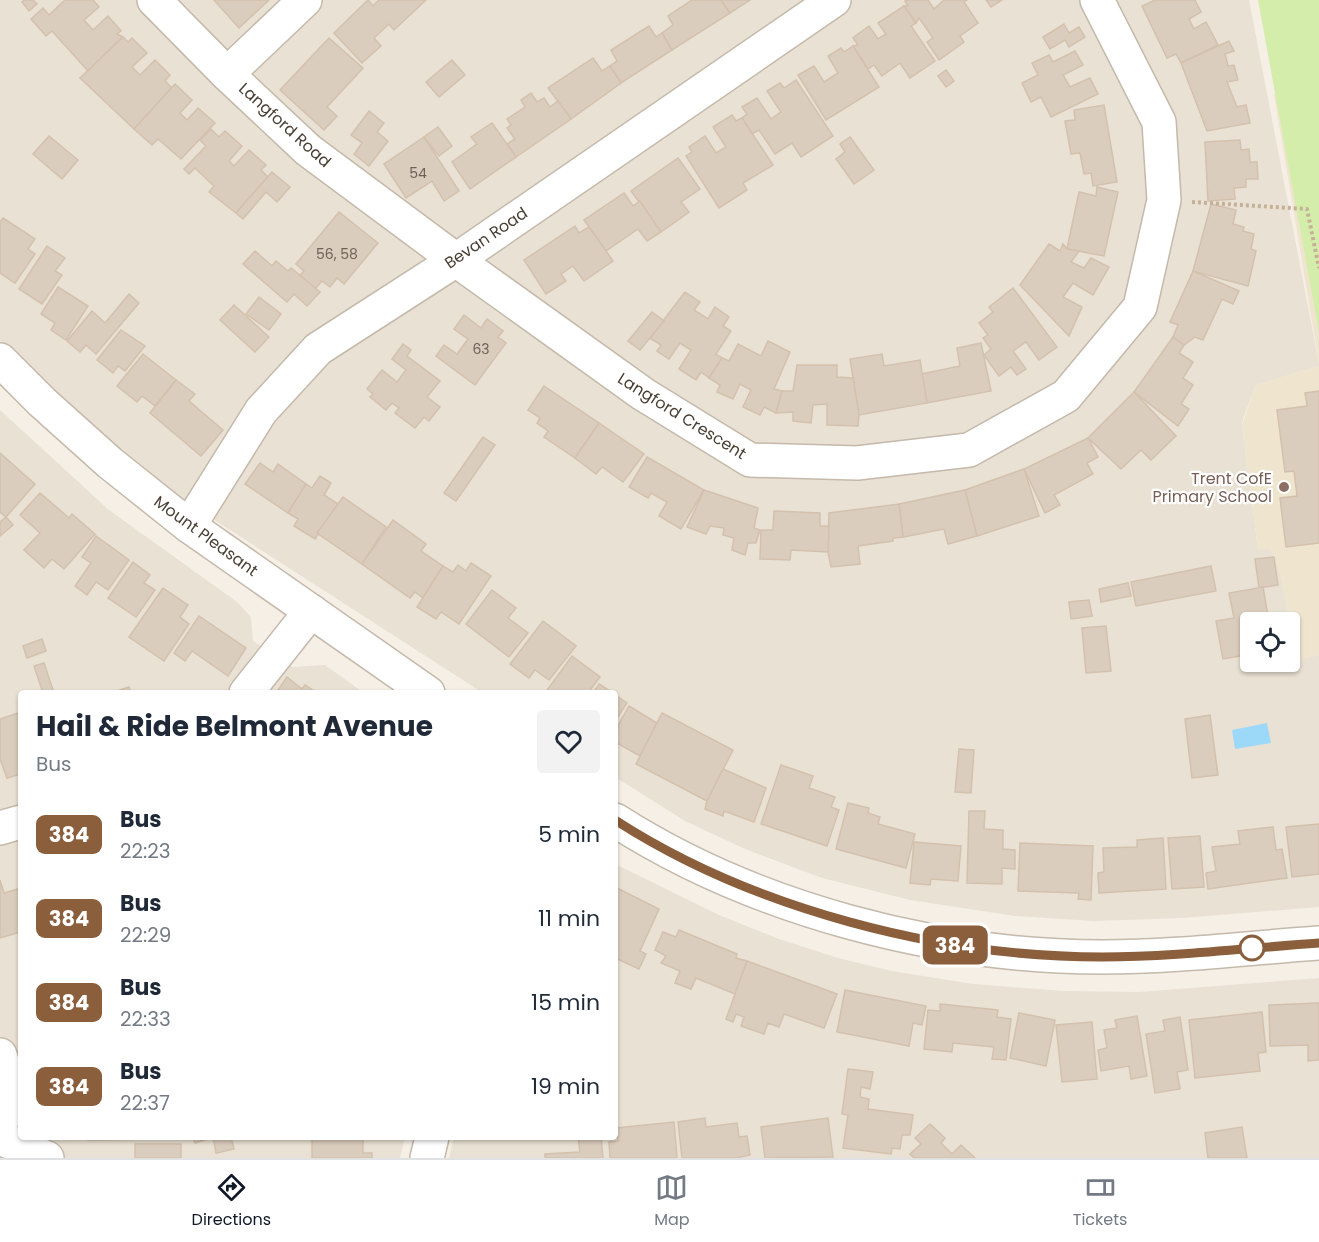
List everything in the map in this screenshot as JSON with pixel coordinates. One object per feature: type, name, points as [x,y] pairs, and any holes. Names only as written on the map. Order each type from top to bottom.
[{"type":"street","name":"Langford Road","points":[[154,0],[227,74],[308,150],[456,260]]},
{"type":"street","points":[[227,74],[305,0]]},
{"type":"street","name":"Bevan Road","points":[[189,526],[261,411],[318,349],[456,260],[834,0]]},
{"type":"street","name":"Langford Crescent","points":[[456,260],[642,394],[750,460],[857,463],[969,450],[1066,396],[1140,307],[1164,200],[1159,122],[1097,0]]},
{"type":"street","name":"Mount Pleasant","points":[[0,360],[42,402],[110,463],[189,526],[424,690]]},
{"type":"street","points":[[248,690],[311,611]]},
{"type":"street","points":[[618,822],[688,861],[803,909],[863,926],[951,944],[1037,954],[1102,957],[1319,943]]},
{"type":"street","points":[[0,828],[18,823]]},
{"type":"street","points":[[0,1055],[10,1086],[0,1129]]},
{"type":"street","points":[[0,1138],[47,1158]]},
{"type":"street","points":[[427,1158],[431,1140]]},
{"type":"path","points":[[1164,200],[1306,209],[1319,268]]},
{"type":"shaded area","points":[[0,0],[1249,0],[1319,366],[1256,385],[1243,419],[1258,549],[1271,549],[1281,576],[1288,612],[1240,612],[1240,672],[1300,672],[1300,659],[1319,655],[1319,907],[1182,918],[1094,921],[1015,916],[910,900],[822,878],[745,849],[685,821],[618,779],[618,690],[478,690],[160,485],[0,341]]},
{"type":"shaded area","points":[[1319,81],[1319,363],[1274,94]]},
{"type":"shaded area","name":"Trent CofE Primary School","points":[[1319,366],[1319,655],[1300,659],[1300,612],[1288,612],[1281,576],[1271,549],[1258,549],[1242,425],[1256,385]]},
{"type":"shaded area","points":[[0,410],[109,510],[237,602],[251,617],[253,641],[293,667],[325,665],[360,690],[18,690],[18,1140],[404,1140],[400,1158],[0,1158]]},
{"type":"shaded area","points":[[618,865],[719,915],[779,939],[838,958],[892,971],[973,984],[1064,991],[1139,992],[1319,978],[1319,1158],[449,1158],[453,1140],[618,1140]]},
{"type":"green space","points":[[1258,0],[1319,0],[1319,332]]},
{"type":"water","points":[[1267,723],[1271,743],[1235,749],[1232,730]]},
{"type":"building","points":[[33,0],[37,4],[29,11],[22,2]]},
{"type":"building","points":[[65,0],[93,0],[99,7],[84,20],[93,30],[108,16],[121,31],[117,34],[123,37],[88,71],[52,31],[46,36],[31,19],[43,8],[49,15]]},
{"type":"building","points":[[214,0],[269,0],[239,28]]},
{"type":"building","points":[[368,0],[373,6],[379,0],[426,0],[394,30],[389,24],[374,38],[381,46],[362,63],[334,33]]},
{"type":"building","points":[[692,0],[721,0],[730,13],[672,50],[662,33],[673,25],[668,16]]},
{"type":"building","points":[[721,0],[750,0],[730,13]]},
{"type":"building","points":[[928,0],[934,9],[944,0],[967,0],[964,2],[978,23],[960,36],[964,42],[939,60],[927,42],[933,38],[919,18],[916,23],[904,6],[908,6],[905,1]]},
{"type":"building","points":[[986,0],[1002,0],[991,7]]},
{"type":"building","points":[[1155,0],[1195,0],[1201,12],[1189,19],[1194,29],[1206,22],[1218,45],[1181,63],[1176,54],[1167,58],[1142,6]]},
{"type":"building","points":[[904,6],[916,23],[911,26],[935,61],[910,78],[900,63],[882,76],[874,65],[868,69],[853,46],[858,45],[853,38],[869,26],[878,39],[886,34],[878,23]]},
{"type":"building","points":[[1064,24],[1069,33],[1079,27],[1085,37],[1069,47],[1065,40],[1050,49],[1043,37]]},
{"type":"building","points":[[649,26],[656,37],[662,33],[672,50],[621,83],[610,66],[617,61],[611,50]]},
{"type":"building","points":[[123,37],[128,42],[132,38],[147,53],[132,67],[140,75],[155,60],[170,75],[165,81],[172,88],[134,129],[80,78]]},
{"type":"building","points":[[329,38],[363,68],[327,107],[337,116],[324,130],[280,90]]},
{"type":"building","points":[[1229,41],[1234,51],[1225,54],[1228,66],[1234,65],[1238,80],[1227,82],[1237,107],[1246,105],[1250,123],[1207,131],[1181,63]]},
{"type":"building","points":[[853,46],[879,87],[826,120],[798,75],[814,66],[824,82],[838,73],[828,56],[841,48],[844,52]]},
{"type":"building","points":[[1075,51],[1083,65],[1063,75],[1070,87],[1090,78],[1098,94],[1051,117],[1041,97],[1031,102],[1022,83],[1038,75],[1032,63],[1049,55],[1053,62]]},
{"type":"building","points":[[593,58],[602,71],[610,66],[621,83],[571,119],[548,88]]},
{"type":"building","points":[[452,60],[465,75],[439,97],[426,82]]},
{"type":"building","points":[[946,70],[954,81],[946,87],[938,76]]},
{"type":"building","points":[[796,80],[833,136],[801,157],[792,143],[775,154],[759,130],[752,134],[742,118],[747,114],[742,107],[757,98],[771,119],[781,112],[767,91],[780,83],[784,88]]},
{"type":"building","points":[[175,84],[192,100],[180,113],[187,120],[198,108],[215,123],[181,159],[158,139],[152,145],[134,129]]},
{"type":"building","points":[[531,93],[537,102],[544,98],[550,107],[558,101],[571,119],[516,157],[507,144],[515,139],[507,128],[511,125],[507,119],[525,107],[521,100]]},
{"type":"building","points":[[1104,105],[1117,182],[1093,186],[1091,173],[1084,174],[1080,153],[1071,154],[1065,121],[1075,120],[1074,110]]},
{"type":"building","points":[[369,111],[384,123],[377,132],[388,141],[369,166],[354,154],[362,143],[351,135]]},
{"type":"building","points":[[732,115],[736,121],[742,118],[773,165],[743,183],[747,190],[719,208],[686,156],[692,152],[689,147],[705,136],[716,153],[726,147],[713,127]]},
{"type":"building","points":[[492,123],[516,157],[470,189],[452,162],[477,144],[471,137]]},
{"type":"building","points":[[438,127],[452,146],[439,156],[424,137]]},
{"type":"building","points":[[211,129],[219,137],[225,131],[242,146],[229,161],[234,166],[249,150],[266,165],[261,170],[268,177],[236,213],[209,192],[214,186],[195,168],[189,174],[184,169],[206,146],[200,140]]},
{"type":"building","points":[[49,136],[78,160],[62,179],[33,154]]},
{"type":"building","points":[[424,137],[459,191],[444,201],[432,181],[406,198],[384,164]]},
{"type":"building","points":[[850,137],[874,170],[854,184],[836,159],[845,152],[840,144]]},
{"type":"building","points":[[1240,140],[1241,150],[1249,149],[1250,162],[1257,162],[1258,179],[1246,179],[1246,187],[1234,188],[1235,199],[1208,201],[1205,142]]},
{"type":"building","points":[[678,158],[700,189],[681,202],[689,212],[661,232],[631,191]]},
{"type":"building","points":[[272,172],[290,187],[277,202],[266,192],[243,219],[236,213]]},
{"type":"building","points":[[1097,187],[1118,192],[1104,256],[1067,249],[1079,192],[1096,196]]},
{"type":"building","points":[[624,193],[633,206],[640,201],[661,232],[647,241],[638,229],[606,251],[584,220]]},
{"type":"building","points":[[1211,204],[1236,210],[1233,224],[1244,227],[1243,231],[1254,234],[1251,249],[1256,251],[1248,286],[1193,271]]},
{"type":"building","points":[[339,212],[378,243],[344,284],[337,278],[330,287],[322,281],[315,289],[300,275],[304,271],[296,264]]},
{"type":"building","points":[[3,218],[35,239],[28,249],[35,254],[15,283],[0,273],[0,222]]},
{"type":"building","points":[[575,226],[579,233],[589,227],[613,261],[584,281],[573,266],[561,274],[566,281],[546,294],[524,260]]},
{"type":"building","points":[[1049,244],[1060,251],[1063,244],[1067,249],[1079,251],[1071,262],[1084,268],[1091,258],[1109,267],[1093,295],[1073,283],[1063,297],[1082,307],[1069,336],[1020,285]]},
{"type":"building","points":[[47,246],[65,258],[55,271],[62,275],[42,304],[19,289]]},
{"type":"building","points":[[255,251],[272,266],[276,261],[288,271],[291,268],[320,292],[307,306],[294,294],[287,302],[243,264]]},
{"type":"building","points":[[1193,271],[1239,291],[1233,304],[1222,299],[1203,340],[1195,337],[1184,345],[1173,337],[1178,325],[1170,322]]},
{"type":"building","points":[[58,287],[88,306],[66,340],[51,330],[55,323],[41,314]]},
{"type":"building","points":[[1013,288],[1057,347],[1039,360],[1026,342],[1013,351],[1026,369],[1017,375],[1011,367],[999,376],[984,355],[991,349],[983,338],[988,335],[979,323],[993,312],[989,307]]},
{"type":"building","points":[[685,292],[700,302],[694,310],[708,319],[715,307],[729,317],[723,326],[731,331],[716,354],[722,358],[709,378],[701,372],[696,380],[679,369],[691,350],[680,343],[669,359],[657,351],[661,345],[650,338]]},
{"type":"building","points":[[129,294],[139,303],[96,354],[86,345],[80,352],[67,341],[92,311],[105,323]]},
{"type":"building","points":[[259,297],[281,314],[269,330],[246,314]]},
{"type":"building","points":[[234,305],[269,337],[255,352],[220,320]]},
{"type":"building","points":[[652,312],[664,321],[640,350],[628,341]]},
{"type":"building","points":[[464,315],[481,328],[487,319],[503,331],[498,337],[506,343],[475,385],[436,356],[444,345],[457,354],[468,339],[454,329]]},
{"type":"building","points":[[121,330],[145,346],[125,371],[118,366],[113,373],[97,360]]},
{"type":"building","points":[[1173,337],[1184,345],[1179,353],[1193,362],[1183,378],[1193,385],[1181,404],[1189,409],[1178,426],[1134,392]]},
{"type":"building","points":[[768,341],[790,352],[774,389],[782,391],[776,413],[764,407],[760,415],[743,407],[751,390],[740,384],[733,399],[717,392],[720,385],[709,378],[722,358],[729,361],[738,344],[761,356]]},
{"type":"building","points":[[981,343],[991,391],[927,403],[921,374],[960,366],[957,348]]},
{"type":"building","points":[[403,344],[411,350],[407,356],[440,381],[427,397],[440,407],[429,421],[424,417],[415,428],[395,413],[399,408],[392,403],[386,410],[370,397],[373,394],[367,389],[382,370],[397,382],[406,370],[392,359]]},
{"type":"building","points":[[143,354],[176,380],[155,406],[142,396],[137,402],[117,386]]},
{"type":"building","points":[[882,354],[884,366],[920,360],[927,403],[859,415],[850,359]]},
{"type":"building","points":[[797,365],[837,365],[837,377],[853,378],[859,415],[858,426],[827,425],[827,404],[813,405],[811,423],[793,421],[793,412],[776,413],[782,391],[793,391]]},
{"type":"building","points":[[176,380],[195,394],[189,401],[223,430],[201,456],[150,413]]},
{"type":"building","points":[[544,386],[599,423],[575,458],[544,437],[548,431],[537,423],[540,418],[528,410]]},
{"type":"building","points":[[1319,391],[1319,543],[1286,547],[1280,498],[1297,496],[1294,471],[1285,472],[1277,410],[1307,406],[1305,393]]},
{"type":"building","points":[[1134,392],[1176,436],[1151,460],[1141,450],[1121,469],[1088,438]]},
{"type":"building","points":[[599,423],[644,454],[623,482],[602,467],[596,474],[575,458]]},
{"type":"building","points":[[483,437],[495,445],[456,501],[444,493]]},
{"type":"building","points":[[1088,438],[1098,457],[1087,463],[1093,474],[1054,495],[1060,505],[1045,513],[1024,469]]},
{"type":"building","points":[[0,453],[35,484],[6,517],[0,512]]},
{"type":"building","points":[[647,457],[704,490],[681,529],[659,516],[667,502],[651,493],[648,498],[629,487]]},
{"type":"building","points":[[260,463],[273,472],[278,464],[306,484],[288,513],[245,484]]},
{"type":"building","points":[[1024,469],[1039,516],[977,536],[965,490]]},
{"type":"building","points":[[320,476],[331,483],[324,495],[338,504],[315,539],[294,526],[298,519],[288,513],[306,484],[312,488]]},
{"type":"building","points":[[704,490],[758,508],[754,528],[760,530],[756,543],[748,543],[745,555],[732,550],[734,538],[723,535],[724,528],[710,526],[706,534],[687,527]]},
{"type":"building","points":[[965,490],[977,536],[948,544],[944,529],[903,537],[899,504]]},
{"type":"building","points":[[40,493],[69,518],[72,514],[95,534],[64,569],[52,559],[44,568],[24,550],[40,533],[20,515]]},
{"type":"building","points":[[343,497],[386,527],[362,564],[317,533]]},
{"type":"building","points":[[899,504],[903,537],[893,538],[893,541],[858,546],[860,564],[831,567],[828,552],[829,513]]},
{"type":"building","points":[[774,511],[820,513],[820,526],[829,526],[828,552],[791,550],[790,560],[760,559],[761,530],[773,530]]},
{"type":"building","points":[[6,517],[13,525],[0,536],[0,522]]},
{"type":"building","points":[[393,520],[426,544],[421,551],[443,566],[423,598],[415,592],[410,598],[362,564]]},
{"type":"building","points":[[96,536],[129,560],[108,590],[96,582],[87,595],[75,586],[91,563],[82,557]]},
{"type":"building","points":[[1274,557],[1278,585],[1259,588],[1255,559]]},
{"type":"building","points":[[133,562],[150,575],[144,583],[155,590],[136,617],[108,598]]},
{"type":"building","points":[[471,563],[491,576],[459,624],[441,612],[436,619],[417,607],[443,566],[453,572],[458,565],[466,571]]},
{"type":"building","points":[[1211,566],[1216,591],[1136,606],[1131,582]]},
{"type":"building","points":[[1128,583],[1131,596],[1101,602],[1099,589]]},
{"type":"building","points":[[1263,587],[1267,612],[1240,612],[1240,656],[1223,659],[1216,621],[1234,618],[1229,593]]},
{"type":"building","points":[[163,588],[188,605],[180,617],[189,624],[164,661],[129,637]]},
{"type":"building","points":[[492,590],[516,608],[508,618],[528,633],[509,657],[466,624]]},
{"type":"building","points":[[1089,600],[1092,616],[1071,619],[1069,602]]},
{"type":"building","points":[[199,616],[246,648],[228,676],[192,651],[185,661],[174,653]]},
{"type":"building","points":[[543,621],[576,646],[549,680],[535,670],[529,678],[510,664]]},
{"type":"building","points":[[1106,626],[1111,671],[1086,673],[1082,628]]},
{"type":"building","points":[[42,639],[46,651],[27,658],[23,646]]},
{"type":"building","points":[[572,656],[600,677],[590,690],[547,690]]},
{"type":"building","points":[[44,663],[53,690],[42,690],[34,666]]},
{"type":"building","points":[[287,677],[302,689],[305,685],[312,690],[278,690]]},
{"type":"building","points":[[599,684],[608,690],[595,690]]},
{"type":"building","points":[[618,697],[627,703],[618,716]]},
{"type":"building","points":[[629,706],[657,723],[640,756],[618,744],[618,726]]},
{"type":"building","points":[[18,713],[18,775],[7,778],[0,759],[0,719]]},
{"type":"building","points":[[662,713],[733,750],[707,801],[636,764]]},
{"type":"building","points":[[1210,715],[1218,775],[1192,778],[1185,719]]},
{"type":"building","points":[[959,749],[974,750],[971,793],[955,792]]},
{"type":"building","points":[[781,765],[813,776],[809,788],[835,797],[831,807],[839,810],[827,846],[761,824]]},
{"type":"building","points":[[723,769],[766,788],[754,822],[724,811],[723,816],[705,809]]},
{"type":"building","points":[[848,803],[869,808],[868,813],[880,817],[878,824],[915,834],[906,868],[836,849]]},
{"type":"building","points":[[969,811],[985,811],[984,829],[1003,830],[1003,849],[1015,850],[1015,869],[1002,868],[1002,884],[967,883]]},
{"type":"building","points":[[1319,824],[1319,874],[1292,877],[1286,827]]},
{"type":"building","points":[[1273,827],[1276,850],[1282,849],[1287,878],[1208,889],[1206,873],[1216,871],[1212,847],[1240,844],[1238,831]]},
{"type":"building","points":[[1200,836],[1204,887],[1172,889],[1168,838]]},
{"type":"building","points":[[1163,838],[1166,889],[1099,893],[1098,873],[1104,872],[1103,848],[1137,847],[1137,840]]},
{"type":"building","points":[[914,842],[961,846],[958,881],[931,879],[930,885],[910,883]]},
{"type":"building","points":[[1020,843],[1093,846],[1091,900],[1078,899],[1079,893],[1018,891]]},
{"type":"building","points":[[0,880],[4,893],[18,889],[18,933],[0,938]]},
{"type":"building","points":[[618,888],[659,909],[640,951],[646,954],[639,969],[618,959]]},
{"type":"building","points":[[679,930],[737,954],[736,958],[747,961],[735,994],[696,978],[691,989],[675,983],[680,971],[661,963],[666,956],[655,950],[663,932],[676,937]]},
{"type":"building","points":[[747,961],[837,994],[824,1028],[784,1014],[779,1027],[768,1023],[764,1034],[741,1026],[744,1017],[736,1014],[733,1022],[726,1019]]},
{"type":"building","points":[[845,990],[926,1006],[922,1025],[913,1023],[909,1046],[837,1032]]},
{"type":"building","points":[[1319,1003],[1319,1060],[1308,1061],[1308,1045],[1270,1046],[1269,1005]]},
{"type":"building","points":[[940,1004],[998,1010],[997,1017],[1011,1019],[1006,1060],[992,1059],[994,1047],[953,1043],[952,1052],[924,1049],[928,1010],[940,1011]]},
{"type":"building","points":[[1262,1012],[1266,1052],[1258,1053],[1260,1071],[1195,1078],[1189,1020]]},
{"type":"building","points":[[1019,1013],[1055,1020],[1046,1066],[1010,1058]]},
{"type":"building","points":[[1137,1016],[1147,1076],[1131,1079],[1129,1066],[1101,1071],[1098,1050],[1107,1048],[1104,1030],[1117,1028],[1115,1020]]},
{"type":"building","points":[[1180,1017],[1188,1070],[1177,1072],[1180,1089],[1155,1093],[1146,1034],[1165,1031],[1163,1020]]},
{"type":"building","points":[[1092,1022],[1097,1079],[1062,1082],[1056,1025]]},
{"type":"building","points":[[848,1069],[873,1072],[870,1089],[861,1087],[860,1097],[869,1099],[868,1109],[913,1115],[910,1135],[902,1135],[900,1149],[892,1148],[891,1154],[843,1148],[848,1115],[842,1114]]},
{"type":"building","points":[[705,1118],[706,1127],[737,1123],[739,1137],[747,1136],[750,1155],[736,1158],[682,1158],[678,1122]]},
{"type":"building","points":[[828,1118],[833,1157],[765,1158],[761,1127]]},
{"type":"building","points":[[674,1122],[677,1158],[610,1158],[609,1142],[618,1141],[618,1128]]},
{"type":"building","points":[[930,1124],[945,1138],[941,1143],[952,1154],[961,1145],[975,1158],[914,1158],[910,1154],[921,1144],[915,1138]]},
{"type":"building","points":[[1242,1127],[1247,1158],[1208,1158],[1205,1133]]},
{"type":"building","points":[[214,1140],[232,1140],[234,1149],[216,1153]]},
{"type":"building","points":[[312,1140],[363,1140],[363,1153],[372,1153],[372,1158],[312,1158]]},
{"type":"building","points":[[578,1140],[601,1140],[603,1158],[545,1158],[545,1154],[580,1152]]},
{"type":"building","points":[[135,1144],[181,1144],[181,1158],[135,1158]]},
{"type":"bus line","name":"384","points":[[618,822],[688,861],[803,909],[863,926],[951,944],[1037,954],[1102,957],[1319,943]]},
{"type":"place","name":"Trent CofE Primary School","points":[[1284,487]]}]
